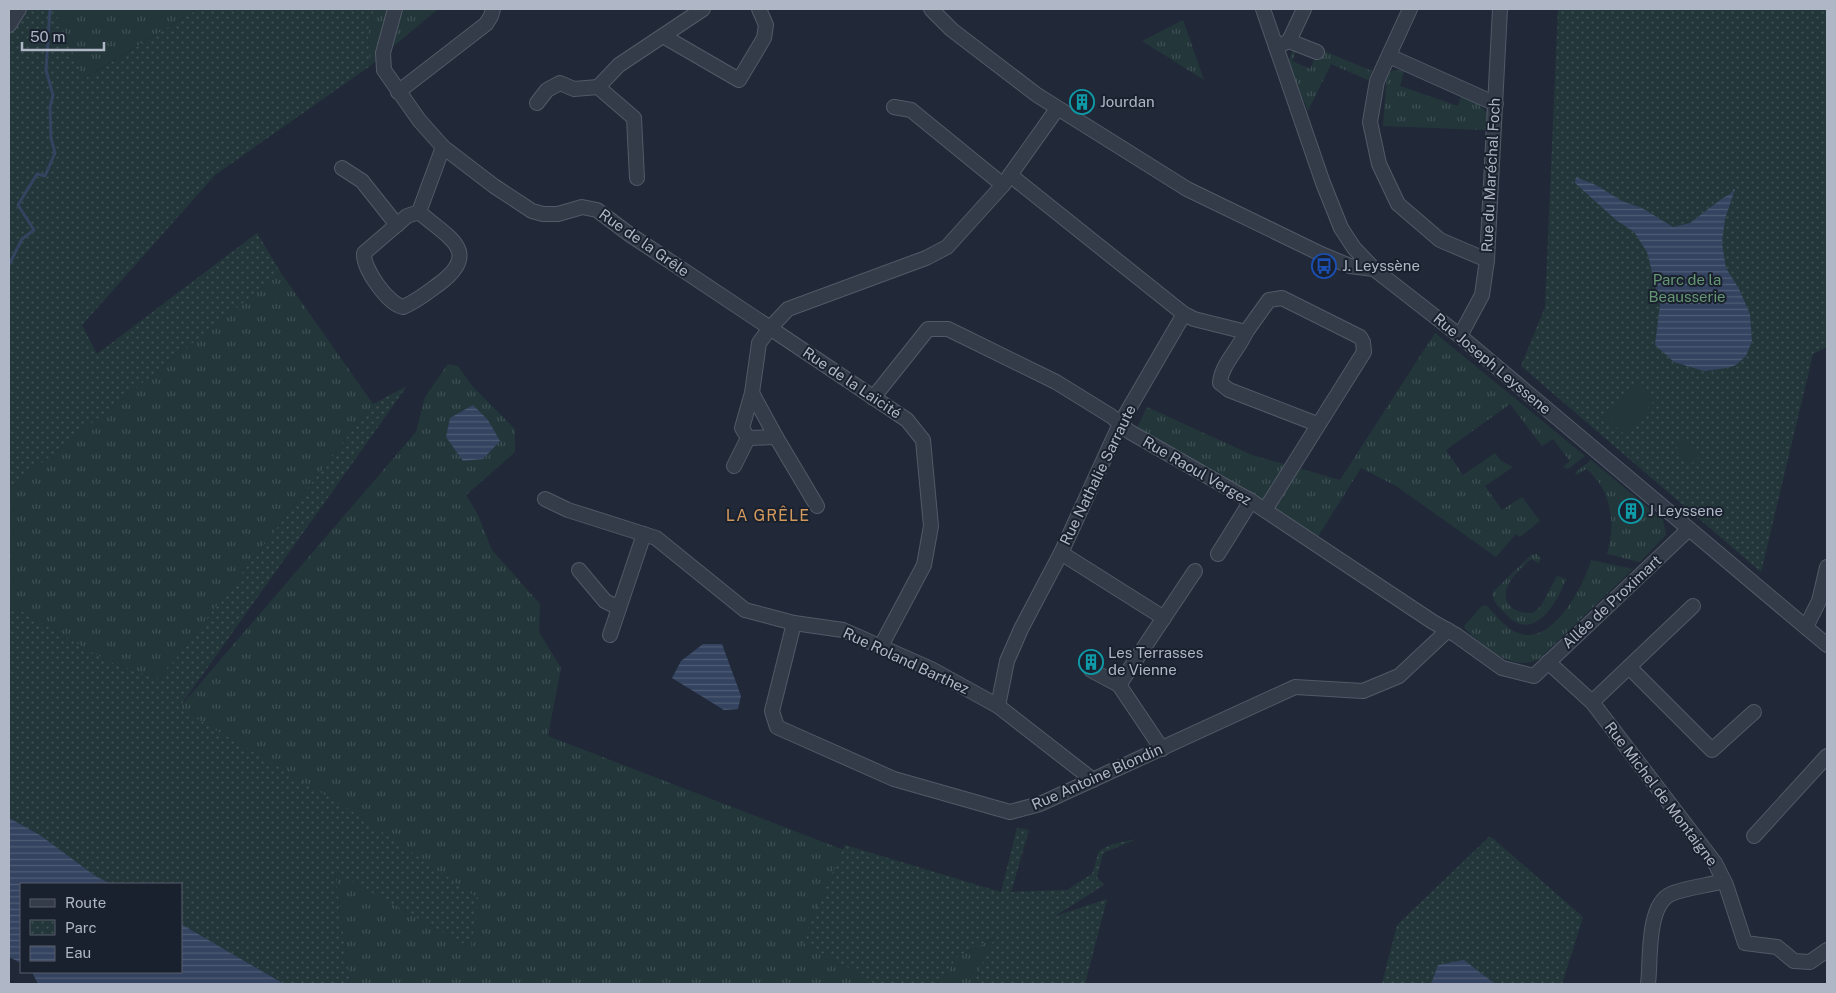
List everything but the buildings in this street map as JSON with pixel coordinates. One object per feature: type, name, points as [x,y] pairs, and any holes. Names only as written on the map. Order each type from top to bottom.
[{"type":"street","points":[[9,25],[19,9]]},
{"type":"street","name":"Rue de la Grêle","points":[[395,9],[382,64],[388,78],[398,92],[443,147],[494,186],[532,211],[543,214],[558,214],[582,207],[597,210],[629,234],[770,328]]},
{"type":"street","points":[[398,92],[486,24],[493,9]]},
{"type":"street","points":[[536,103],[547,90],[560,83],[574,89],[598,87],[619,65],[703,9]]},
{"type":"street","points":[[663,36],[739,80],[764,38],[766,25],[759,9]]},
{"type":"street","points":[[931,9],[952,30],[1057,109],[1187,189],[1274,233],[1331,258],[1350,266],[1374,269]]},
{"type":"street","name":"Rue Joseph Leyssene","points":[[1263,9],[1282,44],[1323,183],[1341,228],[1354,248],[1374,269],[1460,336],[1827,645]]},
{"type":"street","points":[[1304,9],[1282,44],[1317,52]]},
{"type":"street","points":[[1410,9],[1377,81],[1370,122],[1379,164],[1398,204],[1440,240],[1487,260]]},
{"type":"street","name":"Rue du Maréchal Foch","points":[[1460,336],[1482,295],[1487,260],[1500,9]]},
{"type":"street","points":[[1389,56],[1496,104]]},
{"type":"street","points":[[598,87],[634,118],[638,178]]},
{"type":"street","points":[[894,107],[911,110],[1129,271],[1184,314],[1194,319],[1246,332]]},
{"type":"street","points":[[748,438],[742,428],[752,393],[759,343],[770,328],[788,310],[926,258],[947,247],[1006,180],[1057,109]]},
{"type":"street","points":[[419,212],[443,147]]},
{"type":"street","points":[[342,168],[362,181],[397,225]]},
{"type":"street","points":[[419,212],[455,243],[460,258],[454,273],[420,298],[403,307],[396,306],[366,267],[364,254],[370,246],[407,216],[419,212]]},
{"type":"street","points":[[1331,258],[1354,248]]},
{"type":"street","points":[[1265,510],[1317,424],[1364,352],[1364,342],[1360,337],[1282,298],[1269,300],[1246,332],[1241,344],[1221,374],[1220,383],[1229,390],[1317,424]]},
{"type":"street","name":"Rue Nathalie Sarraute","points":[[998,706],[1007,662],[1061,553],[1120,424],[1184,314]]},
{"type":"street","name":"Rue de la Laïcité","points":[[770,328],[907,420],[923,440],[931,526],[924,564],[881,646]]},
{"type":"street","name":"Rue Raoul Vergez","points":[[873,398],[928,329],[948,329],[1056,382],[1111,416],[1130,432],[1251,501],[1448,630],[1502,668],[1534,676]]},
{"type":"street","points":[[752,393],[817,506]]},
{"type":"street","points":[[748,438],[776,436]]},
{"type":"street","points":[[734,466],[748,438]]},
{"type":"street","name":"Rue Roland Barthez","points":[[545,499],[568,510],[656,538],[745,610],[794,623],[843,630],[930,669],[998,706],[1093,780]]},
{"type":"street","points":[[1218,554],[1251,501]]},
{"type":"street","name":"Allée de Proximart","points":[[1534,676],[1690,529]]},
{"type":"street","points":[[610,635],[644,534]]},
{"type":"street","points":[[1061,553],[1164,618]]},
{"type":"street","points":[[1806,627],[1819,601],[1827,567]]},
{"type":"street","points":[[579,570],[605,601],[619,608]]},
{"type":"street","points":[[1119,685],[1195,571]]},
{"type":"street","points":[[1592,702],[1692,606]]},
{"type":"street","name":"Rue Antoine Blondin","points":[[794,623],[772,711],[777,727],[894,779],[1010,812],[1040,804],[1295,688],[1364,691],[1399,676],[1448,630]]},
{"type":"street","name":"Rue Michel de Montaigne","points":[[1548,662],[1592,702],[1715,863],[1724,882],[1745,943],[1777,947],[1794,961],[1810,962],[1827,950]]},
{"type":"street","points":[[1629,667],[1712,750],[1754,712]]},
{"type":"street","points":[[1090,670],[1119,685],[1162,749]]},
{"type":"street","points":[[1754,836],[1827,756]]},
{"type":"street","points":[[1648,984],[1651,963],[1649,942],[1660,904],[1670,895],[1724,882]]},
{"type":"green space","points":[[21,9],[54,9],[84,79],[198,9],[374,9],[368,35],[370,66],[215,175],[82,325],[97,354],[257,233],[281,273],[9,489],[9,30]]},
{"type":"green space","points":[[46,9],[198,9],[83,79]]},
{"type":"green space","points":[[374,9],[438,9],[370,66],[368,35]]},
{"type":"green space","name":"Parc de la Beausserie","points":[[1558,9],[1827,9],[1827,347],[1813,354],[1761,572],[1521,366],[1545,307]]},
{"type":"green space","points":[[1183,20],[1204,80],[1142,41]]},
{"type":"green space","points":[[1319,49],[1372,71],[1368,80],[1331,64],[1308,111],[1288,62],[1293,50],[1296,51],[1292,61],[1310,69]]},
{"type":"green space","points":[[1394,70],[1404,71],[1400,86],[1458,106],[1461,96],[1479,105],[1487,113],[1486,130],[1383,126],[1387,74]]},
{"type":"green space","points":[[281,273],[373,404],[160,679],[107,661],[9,604],[9,489]]},
{"type":"green space","points":[[1435,333],[1585,456],[1568,469],[1563,467],[1570,461],[1553,439],[1542,446],[1510,404],[1446,450],[1463,475],[1495,453],[1501,461],[1513,467],[1485,486],[1502,510],[1522,497],[1540,521],[1520,537],[1516,534],[1496,557],[1396,486],[1361,468],[1317,538],[1142,433],[1137,428],[1147,407],[1252,455],[1340,480]]},
{"type":"green space","points":[[448,364],[458,366],[472,386],[515,429],[515,452],[466,495],[478,515],[492,550],[540,604],[539,632],[561,668],[548,736],[844,850],[878,984],[356,984],[350,982],[335,871],[471,948],[179,708],[416,432],[425,397]]},
{"type":"green space","points":[[1634,383],[1654,401],[1625,435],[1605,417]]},
{"type":"green space","points":[[407,386],[179,708],[347,808],[478,898],[471,948],[335,872],[350,982],[356,984],[284,984],[182,925],[182,883],[109,883],[94,875],[40,835],[9,818],[9,604],[107,661],[160,679],[373,404]]},
{"type":"green space","points":[[1681,440],[1690,443],[1697,450],[1700,456],[1693,463],[1684,459],[1680,454],[1677,445]]},
{"type":"green space","points":[[1591,460],[1663,520],[1666,535],[1640,562],[1607,554],[1610,543],[1611,520],[1610,508],[1606,497],[1595,477],[1586,469],[1577,475],[1575,473]]},
{"type":"green space","points":[[1537,554],[1541,559],[1538,563],[1531,559],[1521,568],[1508,585],[1506,598],[1511,607],[1521,612],[1533,613],[1541,606],[1557,576],[1566,579],[1551,608],[1544,616],[1526,625],[1517,623],[1499,608],[1492,593],[1531,555]]},
{"type":"green space","points":[[1591,560],[1633,569],[1539,659],[1519,663],[1499,656],[1465,629],[1464,626],[1482,606],[1486,605],[1505,625],[1518,633],[1531,635],[1543,631],[1565,612],[1581,584]]},
{"type":"green space","points":[[1017,828],[1029,830],[1011,892],[1067,890],[1092,874],[1099,851],[1112,844],[1137,839],[1103,853],[1097,877],[1104,885],[1055,916],[1107,899],[1085,984],[973,984],[995,937],[956,958],[941,984],[878,984],[802,942],[845,845],[1001,892]]},
{"type":"green space","points":[[1490,836],[1583,917],[1562,984],[1382,984],[1397,925]]},
{"type":"green space","points":[[996,937],[973,984],[941,984],[956,958]]},
{"type":"water","points":[[1576,177],[1598,186],[1622,201],[1642,208],[1673,227],[1690,223],[1735,189],[1725,219],[1722,243],[1726,268],[1739,289],[1750,314],[1752,341],[1746,356],[1736,365],[1704,371],[1674,362],[1655,345],[1660,304],[1647,252],[1634,232],[1616,220],[1575,183]]},
{"type":"water","points":[[473,405],[488,420],[500,441],[483,459],[463,461],[446,437],[450,418]]},
{"type":"water","points":[[703,644],[722,644],[741,696],[738,709],[724,710],[672,678],[681,661]]},
{"type":"water","points":[[9,818],[40,835],[94,875],[109,883],[20,883],[20,962],[9,957]]},
{"type":"water","points":[[182,925],[284,984],[38,984],[32,973],[182,973]]},
{"type":"water","points":[[1464,960],[1495,984],[1431,984],[1438,965]]},
{"type":"waterway","points":[[9,265],[22,239],[34,230],[18,205],[37,174],[45,176],[55,153],[51,138],[50,107],[53,95],[46,70],[50,9]]},
{"type":"place","name":"Jourdan","points":[[1082,102]]},
{"type":"place","name":"J. Leyssène","points":[[1324,266]]},
{"type":"place","name":"J Leyssene","points":[[1631,511]]},
{"type":"place","name":"Les Terrasses de Vienne","points":[[1091,662]]},
{"type":"district","name":"LA GRÊLE","points":[[768,515]]}]
